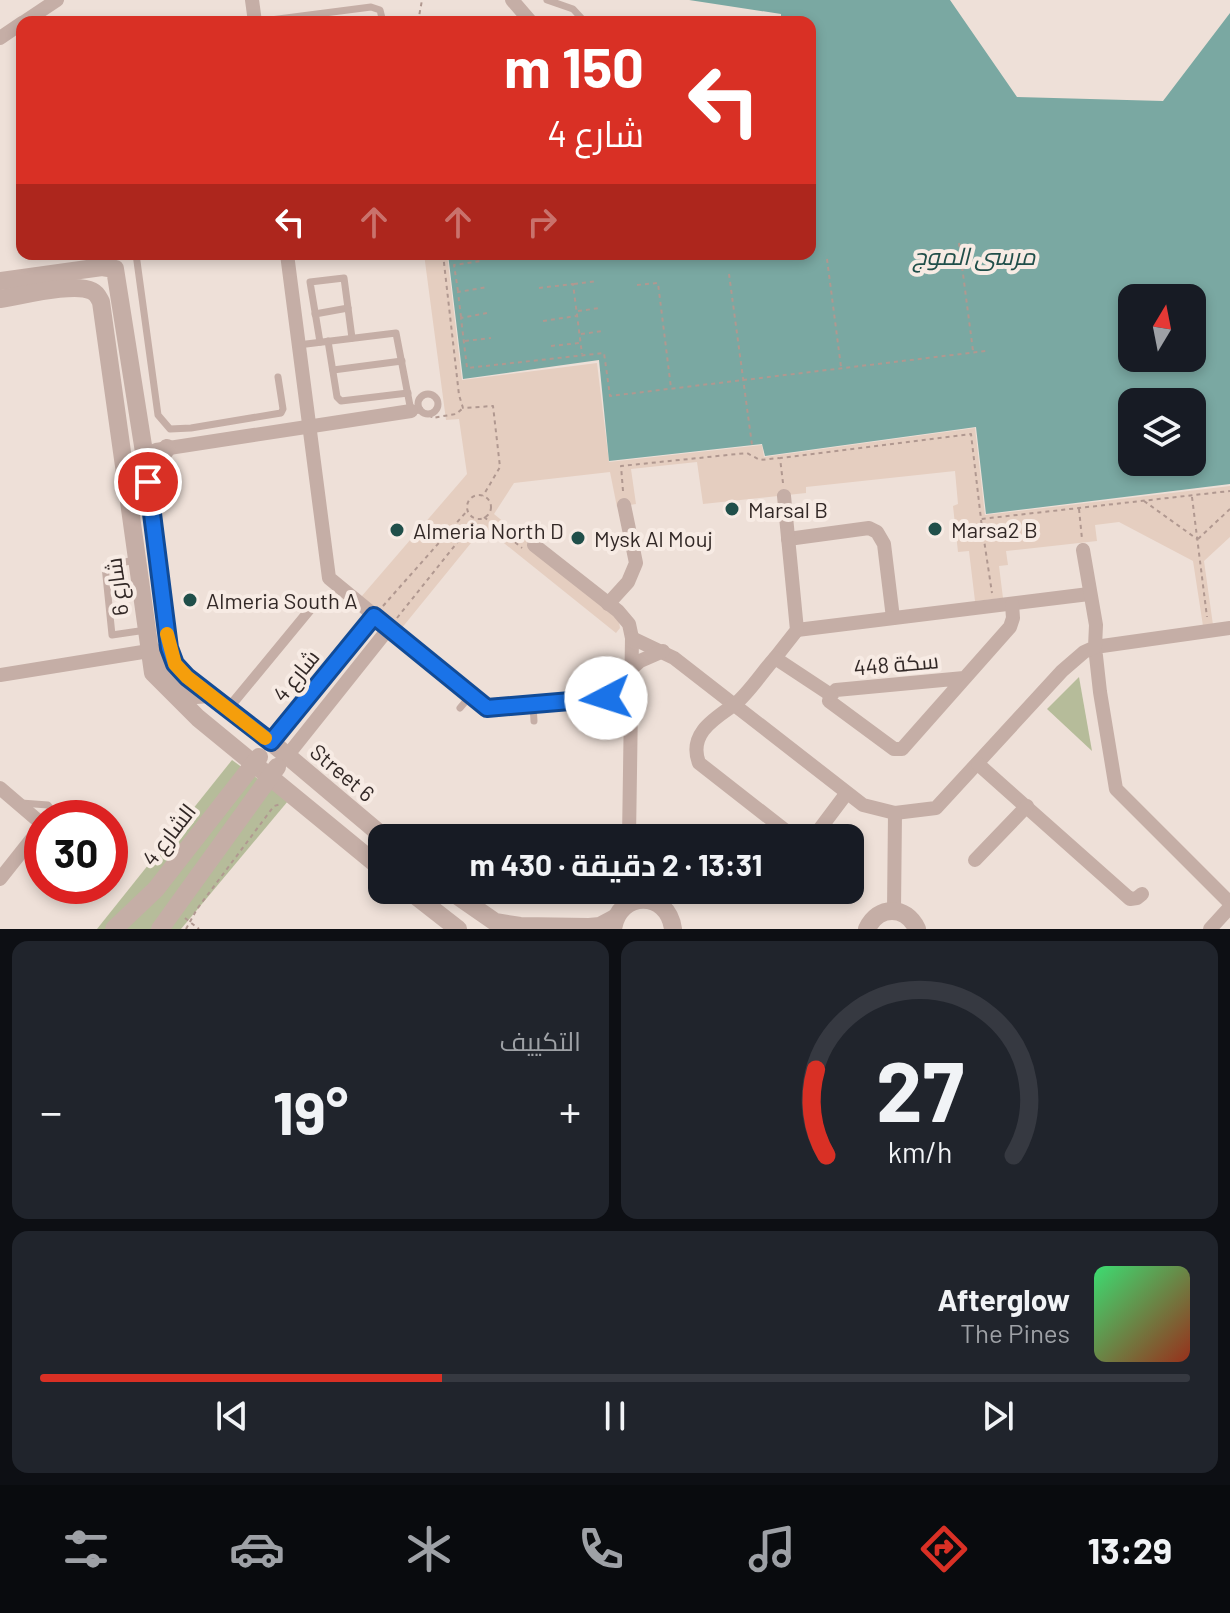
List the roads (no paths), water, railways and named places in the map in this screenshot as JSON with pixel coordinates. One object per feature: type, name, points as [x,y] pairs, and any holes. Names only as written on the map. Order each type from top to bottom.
[{"type":"street","points":[[33,16],[57,0]]},
{"type":"street","points":[[512,0],[527,16]]},
{"type":"street","points":[[288,260],[329,578],[487,708],[630,696]]},
{"type":"street","name":"شارع 6","points":[[0,281],[102,267],[115,269],[144,452],[169,648],[175,664],[187,677],[271,742]]},
{"type":"street","name":"شارع 6","points":[[0,299],[77,288],[97,295],[101,302],[153,673],[158,681],[289,796],[368,858]]},
{"type":"street","points":[[122,454],[415,410]]},
{"type":"street","points":[[148,482],[167,448]]},
{"type":"street","points":[[777,824],[699,763],[696,751],[698,738],[719,712],[734,704],[797,630],[784,496]]},
{"type":"street","points":[[608,604],[628,582],[636,563],[624,505]]},
{"type":"street","points":[[788,539],[869,528],[877,532],[884,544],[893,618]]},
{"type":"street","points":[[534,545],[624,617],[632,638],[629,824]]},
{"type":"street","points":[[1083,550],[1096,625],[1100,692],[1116,789],[1230,905],[1210,929]]},
{"type":"street","points":[[797,630],[1089,594]]},
{"type":"street","name":"سكة 448","points":[[964,678],[836,690],[831,695],[830,703],[898,750],[964,678],[1010,627],[1012,604]]},
{"type":"street","points":[[227,710],[312,607]]},
{"type":"street","name":"شارع 4","points":[[262,770],[271,742],[374,616]]},
{"type":"street","name":"شارع 4","points":[[262,770],[287,756],[389,628]]},
{"type":"street","points":[[632,638],[663,651],[846,794],[863,805],[895,813],[936,808],[1073,660],[1095,647],[1230,628]]},
{"type":"street","points":[[0,675],[158,651],[166,669],[196,697],[211,696]]},
{"type":"street","points":[[630,670],[640,661],[663,651]]},
{"type":"street","points":[[775,658],[831,695]]},
{"type":"street","name":"Street 6","points":[[271,742],[368,824]]},
{"type":"street","points":[[231,745],[243,771],[240,782]]},
{"type":"street","points":[[978,764],[1130,899],[1142,894]]},
{"type":"street","points":[[160,929],[250,802],[262,770]]},
{"type":"street","name":"الشارع 4","points":[[115,928],[156,889],[240,782],[262,770]]},
{"type":"street","points":[[0,788],[24,809]]},
{"type":"street","points":[[250,802],[268,794],[289,796]]},
{"type":"street","points":[[824,824],[846,794]]},
{"type":"street","points":[[975,860],[1027,806]]},
{"type":"street","points":[[894,910],[895,813]]},
{"type":"street","points":[[0,879],[24,848]]},
{"type":"street","points":[[426,904],[458,929]]},
{"type":"street","points":[[469,904],[495,922],[520,926],[589,927],[614,924],[626,904]]},
{"type":"street","points":[[657,904],[671,918],[673,928],[692,929]]},
{"type":"street","points":[[867,929],[879,914],[894,910],[908,916],[918,929]]},
{"type":"street","points":[[115,928],[137,922],[148,929]]},
{"type":"lane","points":[[547,0],[573,9],[579,16]]},
{"type":"lane","points":[[301,16],[371,7],[380,10],[382,16]]},
{"type":"lane","points":[[137,260],[158,415],[170,429],[281,413],[278,377]]},
{"type":"lane","points":[[352,338],[344,278],[310,282],[315,314],[333,370],[337,397],[341,401],[408,393]]},
{"type":"lane","points":[[315,314],[348,308]]},
{"type":"lane","points":[[298,345],[396,333],[408,393],[415,410]]},
{"type":"lane","points":[[333,370],[402,361]]},
{"type":"lane","points":[[425,395],[436,399],[438,406],[430,414],[415,410],[425,395]]},
{"type":"lane","points":[[138,560],[105,566],[112,635],[146,630]]},
{"type":"lane","points":[[460,708],[471,695]]},
{"type":"lane","points":[[533,705],[534,721]]},
{"type":"lane","points":[[17,803],[24,803]]},
{"type":"water","name":"مرسى الموج","points":[[689,0],[950,0],[1017,97],[1163,101],[1230,13],[1230,484],[986,514],[976,427],[765,456],[762,444],[609,461],[599,360],[463,379],[449,260],[816,260],[816,16],[781,16]]},
{"type":"place","name":"Marsal B","points":[[732,509]]},
{"type":"place","name":"Marsa2 B","points":[[935,529]]},
{"type":"place","name":"Almeria North D","points":[[397,530]]},
{"type":"place","name":"Mysk Al Mouj","points":[[578,538]]},
{"type":"place","name":"Almeria South A","points":[[190,600]]}]
